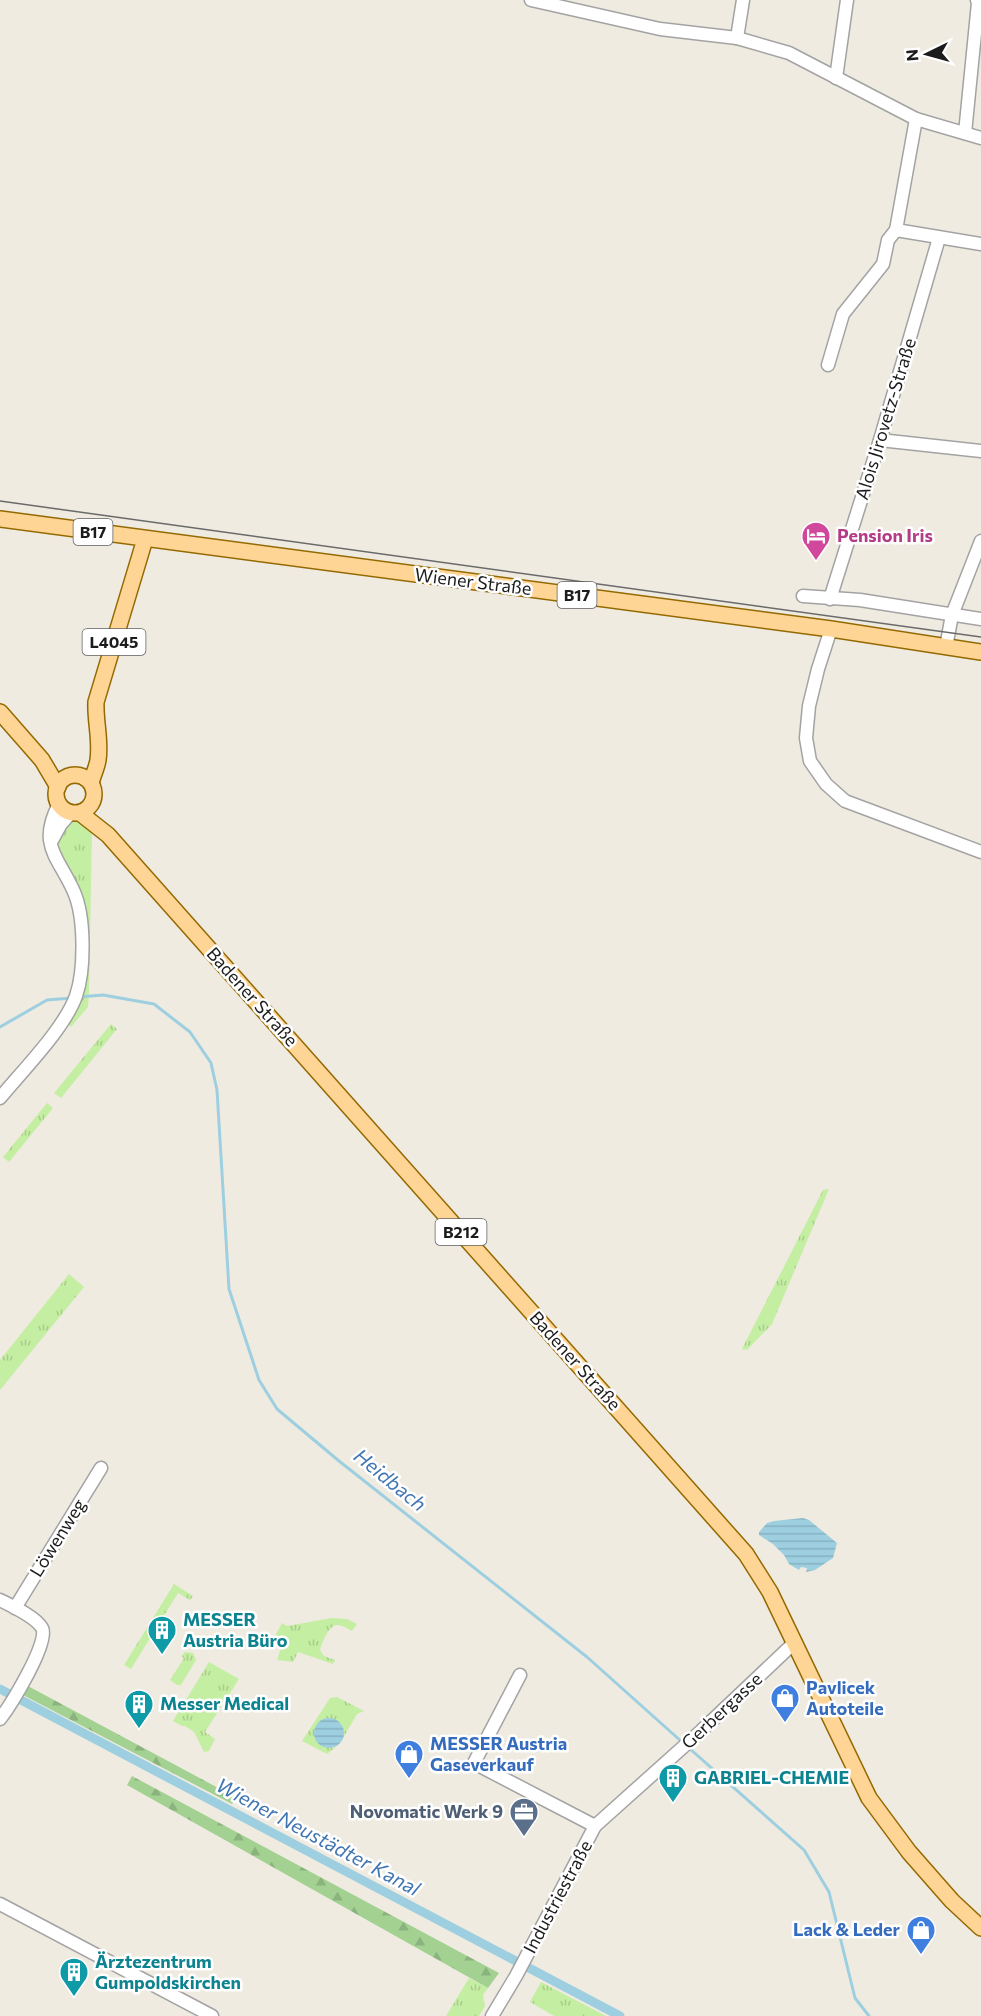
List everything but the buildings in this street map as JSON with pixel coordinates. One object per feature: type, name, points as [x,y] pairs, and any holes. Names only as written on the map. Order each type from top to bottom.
[{"type":"main road","name":"Wiener Straße","points":[[0,519],[831,629],[981,652]]},
{"type":"main road","name":"L4045","points":[[80,778],[98,763],[96,702],[145,539]]},
{"type":"main road","points":[[0,712],[42,760],[58,787]]},
{"type":"main road","points":[[42,760],[80,778]]},
{"type":"main road","points":[[80,778],[63,780],[58,787],[56,797],[70,810],[87,810],[93,803]]},
{"type":"main road","name":"B212","points":[[80,778],[94,789],[93,803]]},
{"type":"main road","name":"Badener Straße","points":[[93,803],[108,835]]},
{"type":"main road","name":"Badener Straße","points":[[70,810],[108,835],[746,1554],[770,1592],[869,1798],[909,1852],[952,1901],[981,1928]]},
{"type":"street","points":[[531,0],[660,29],[737,38],[789,53],[916,119],[981,138]]},
{"type":"street","points":[[737,38],[743,0]]},
{"type":"street","points":[[836,78],[847,0]]},
{"type":"street","points":[[965,133],[978,3],[976,0]]},
{"type":"street","points":[[828,365],[843,314],[884,264],[888,240],[896,230],[916,119]]},
{"type":"street","points":[[896,230],[981,244]]},
{"type":"street","name":"Alois Jirovetz-Straße","points":[[830,598],[880,440],[939,238]]},
{"type":"street","points":[[880,440],[981,451]]},
{"type":"street","points":[[946,647],[952,615],[981,541]]},
{"type":"street","points":[[803,596],[860,600],[981,619]]},
{"type":"street","points":[[831,629],[809,706],[806,738],[810,761],[826,784],[845,801],[981,852]]},
{"type":"street","points":[[0,1098],[59,1027],[72,1007],[77,993],[82,954],[80,908],[74,892],[53,855],[50,843],[70,810]]},
{"type":"street","name":"Löwenweg","points":[[15,1608],[102,1468]]},
{"type":"street","points":[[0,1600],[36,1622],[42,1627],[44,1634],[42,1646],[11,1704],[0,1719]]},
{"type":"street","name":"Gerbergasse","points":[[595,1826],[701,1731],[794,1642]]},
{"type":"street","name":"Industriestraße","points":[[492,2016],[595,1826],[474,1763],[520,1675]]},
{"type":"street","points":[[0,1904],[212,2016]]},
{"type":"green space","points":[[80,821],[92,827],[89,991],[88,1007],[71,1027],[67,1023],[86,969],[58,849],[59,837],[64,827],[70,822]]},
{"type":"green space","points":[[111,1024],[117,1029],[61,1098],[54,1093]]},
{"type":"green space","points":[[47,1103],[53,1108],[9,1162],[3,1157]]},
{"type":"green space","points":[[829,1189],[772,1324],[747,1350],[742,1349],[823,1190]]},
{"type":"green space","points":[[69,1274],[84,1287],[0,1390],[0,1360]]},
{"type":"green space","points":[[174,1584],[193,1596],[190,1600],[178,1593],[131,1669],[124,1665]]},
{"type":"green space","points":[[332,1618],[347,1619],[357,1624],[352,1631],[335,1625],[326,1634],[320,1650],[324,1656],[335,1660],[333,1664],[298,1652],[293,1662],[277,1660],[281,1648],[271,1643],[282,1623],[287,1626]]},
{"type":"green space","points":[[185,1652],[193,1653],[196,1660],[181,1685],[177,1685],[170,1680],[184,1658],[181,1656]]},
{"type":"green space","points":[[209,1662],[239,1679],[205,1732],[215,1739],[209,1751],[204,1752],[194,1732],[173,1721]]},
{"type":"green space","points":[[26,1685],[237,1798],[232,1804],[21,1694]]},
{"type":"green space","points":[[337,1697],[364,1711],[357,1714],[343,1738],[342,1727],[338,1722],[328,1718],[320,1722],[315,1730],[333,1748],[337,1746],[327,1754],[302,1741],[330,1698]]},
{"type":"green space","points":[[132,1776],[499,1973],[488,1988],[127,1785]]},
{"type":"green space","points":[[469,1978],[488,1988],[483,1995],[485,2006],[479,2016],[446,2016]]},
{"type":"green space","points":[[541,1982],[606,2016],[554,2016],[530,2002]]},
{"type":"water","points":[[803,1518],[809,1520],[837,1543],[833,1558],[815,1570],[806,1572],[807,1568],[801,1567],[799,1570],[789,1564],[773,1544],[759,1535],[767,1523]]},
{"type":"water","points":[[329,1718],[335,1719],[343,1727],[343,1739],[335,1747],[329,1748],[323,1747],[315,1739],[314,1733],[315,1727],[323,1719]]},
{"type":"waterway","name":"Heidbach","points":[[79,997],[103,995],[154,1004],[190,1032],[211,1063],[217,1090],[229,1289],[259,1380],[277,1409],[339,1461],[587,1657],[682,1742]]},
{"type":"waterway","name":"Heidbach","points":[[0,1027],[47,1000],[72,998]]},
{"type":"waterway","name":"Wiener Neustädter Kanal","points":[[0,1689],[620,2016]]},
{"type":"waterway","name":"Heidbach","points":[[689,1748],[804,1850],[829,1892],[855,1998],[869,2016]]},
{"type":"tram line","points":[[0,501],[981,637]]},
{"type":"place","name":"Pension Iris","points":[[816,562]]},
{"type":"place","name":"MESSER Austria Büro","points":[[162,1656]]},
{"type":"place","name":"Pavlicek Autoteile","points":[[785,1724]]},
{"type":"place","name":"Messer Medical","points":[[139,1730]]},
{"type":"place","name":"MESSER Austria Gaseverkauf","points":[[409,1780]]},
{"type":"place","name":"GABRIEL-CHEMIE","points":[[673,1804]]},
{"type":"place","name":"Novomatic Werk 9","points":[[524,1838]]},
{"type":"place","name":"Lack & Leder","points":[[921,1956]]},
{"type":"place","name":"Ärztezentrum Gumpoldskirchen","points":[[74,1998]]}]
